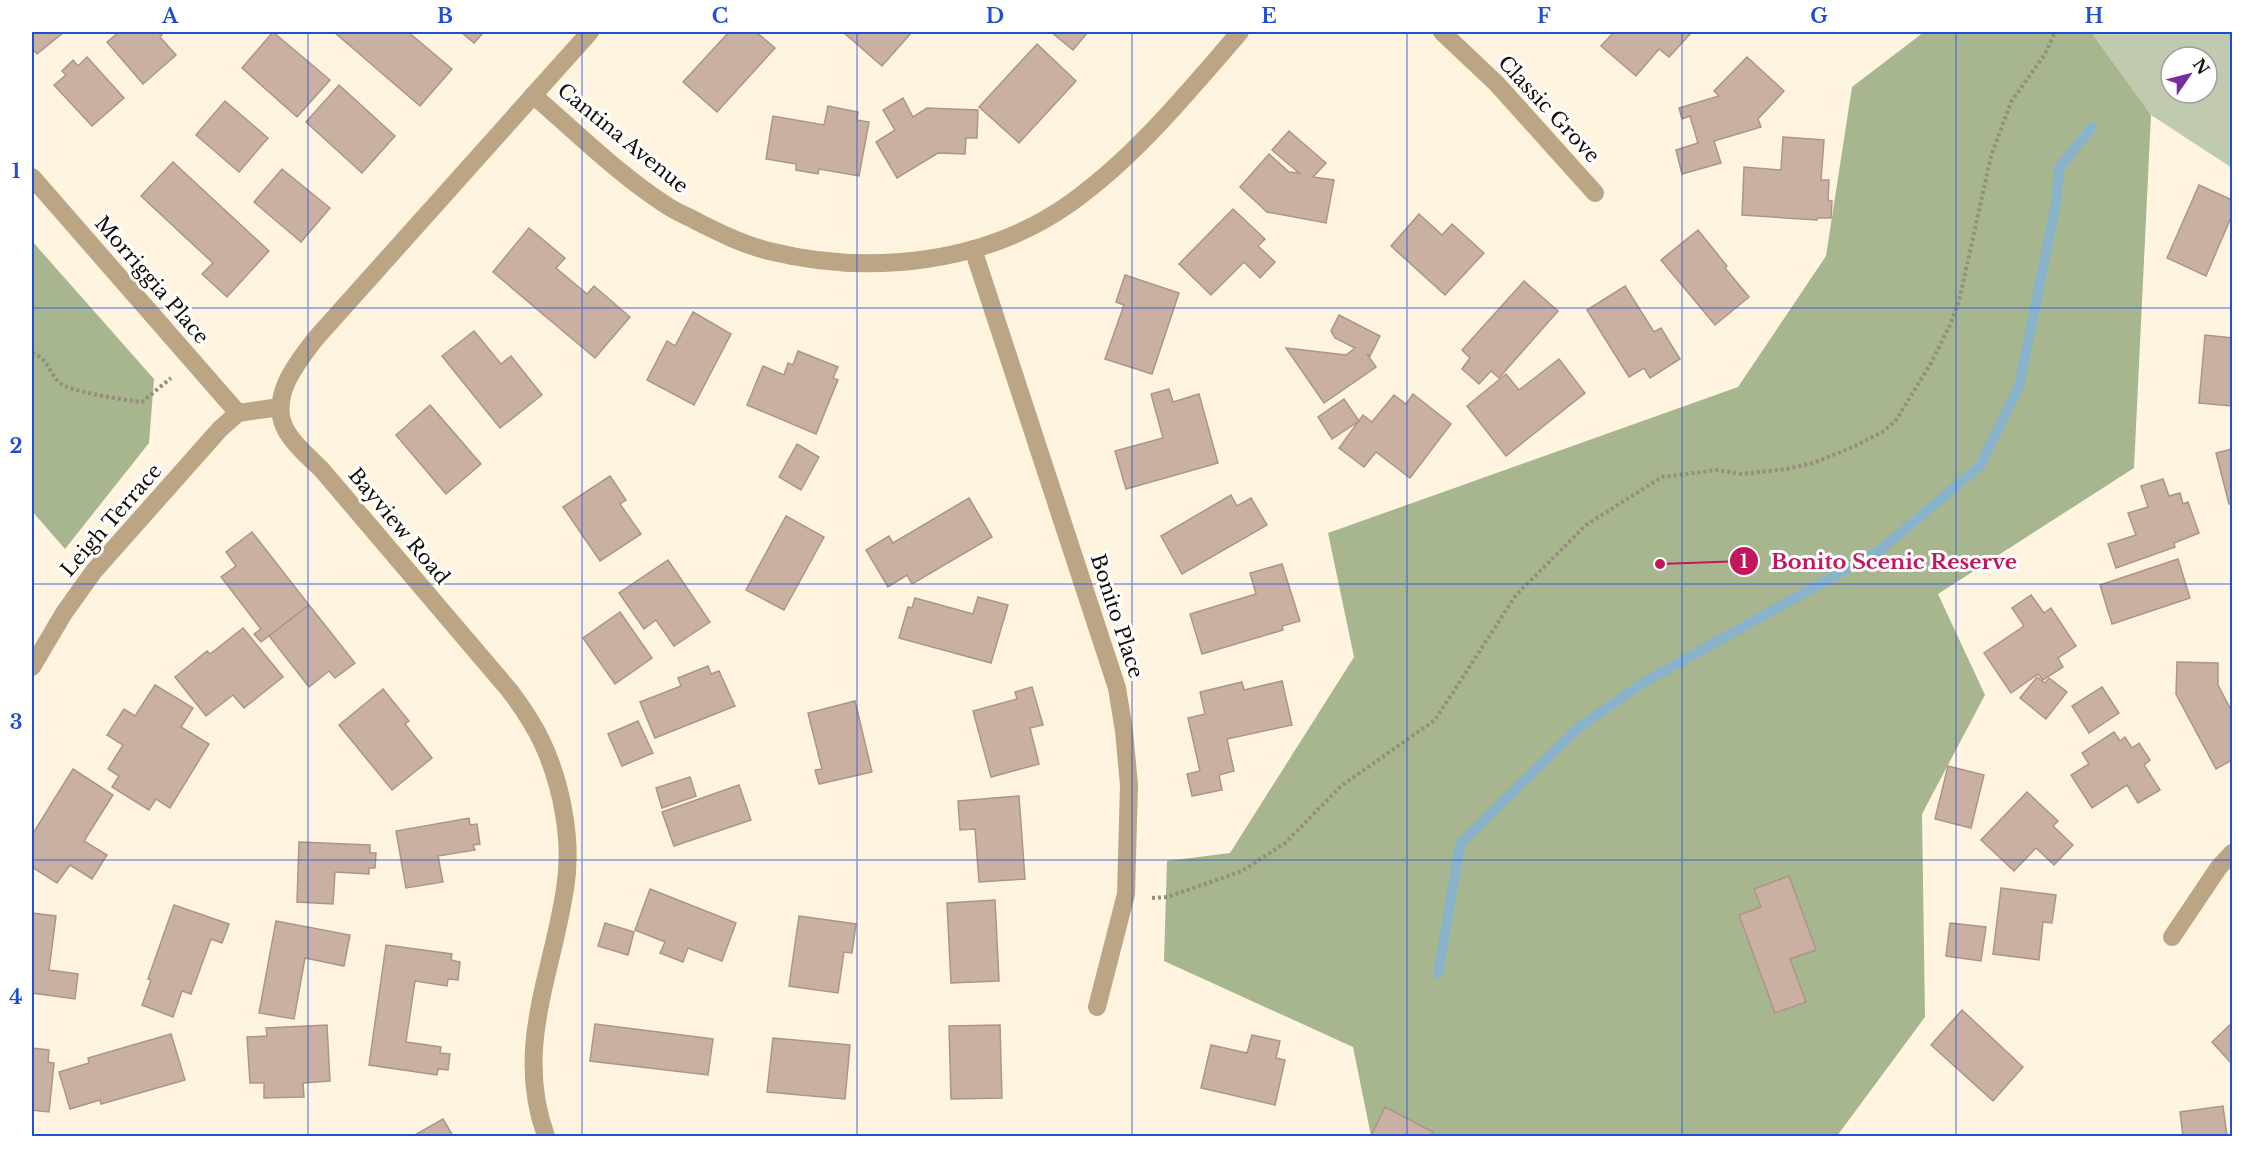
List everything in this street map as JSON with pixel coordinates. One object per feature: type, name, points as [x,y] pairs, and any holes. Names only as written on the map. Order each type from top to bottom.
[{"type":"street","points":[[238,413],[280,407],[286,382],[317,337],[590,32]]},
{"type":"street","name":"Cantina Avenue","points":[[533,95],[622,172],[666,206],[723,234],[766,250],[805,258],[879,263],[915,260],[974,249],[1029,228],[1070,203],[1108,175],[1178,103],[1240,32]]},
{"type":"street","name":"Classic Grove","points":[[1442,32],[1497,84],[1595,194]]},
{"type":"street","name":"Morriggia Place","points":[[32,177],[238,413]]},
{"type":"street","name":"Bonito Place","points":[[974,249],[1117,688],[1124,731],[1129,785],[1126,894],[1097,1007]]},
{"type":"street","name":"Bayview Road","points":[[280,407],[282,420],[293,440],[322,470],[510,691],[529,718],[554,772],[561,802],[567,860],[566,887],[541,994],[535,1031],[533,1061],[535,1091],[546,1137]]},
{"type":"street","name":"Leigh Terrace","points":[[32,667],[64,613],[94,571],[220,429],[238,413]]},
{"type":"street","points":[[2172,937],[2219,867],[2232,853]]},
{"type":"path","points":[[1148,898],[1167,897],[1242,871],[1285,843],[1341,786],[1435,720],[1515,595],[1586,525],[1662,477],[1717,470],[1742,474],[1787,469],[1813,463],[1853,447],[1884,431],[1896,420],[1931,363],[1959,301],[1991,156],[2011,102],[2045,54],[2055,32]]},
{"type":"path","points":[[32,353],[40,356],[61,384],[107,397],[142,402],[174,376]]},
{"type":"green space","points":[[1924,32],[2091,32],[2151,115],[2134,468],[1938,594],[1985,695],[1922,814],[1925,1017],[1837,1136],[1371,1136],[1353,1047],[1164,961],[1167,861],[1230,853],[1354,657],[1328,533],[1738,387],[1826,256],[1852,87]]},
{"type":"green space","points":[[2091,32],[2232,32],[2232,168],[2151,115]]},
{"type":"green space","points":[[32,241],[154,379],[149,443],[65,549],[32,511]]},
{"type":"building","points":[[32,32],[64,32],[37,54],[32,48]]},
{"type":"building","points":[[119,32],[164,32],[160,37],[176,55],[143,84],[107,42]]},
{"type":"building","points":[[273,32],[330,80],[297,117],[242,68]]},
{"type":"building","points":[[334,32],[408,32],[452,69],[420,106]]},
{"type":"building","points":[[461,32],[484,32],[474,43]]},
{"type":"building","points":[[729,32],[756,32],[775,48],[717,112],[683,82]]},
{"type":"building","points":[[843,32],[912,32],[882,66]]},
{"type":"building","points":[[1051,32],[1088,32],[1073,50]]},
{"type":"building","points":[[1614,32],[1692,32],[1669,57],[1659,49],[1636,76],[1601,46]]},
{"type":"building","points":[[1037,44],[1076,81],[1019,143],[979,107]]},
{"type":"building","points":[[87,57],[124,98],[92,126],[54,85],[66,75],[62,71],[73,60],[78,66]]},
{"type":"building","points":[[1747,57],[1784,91],[1758,119],[1761,127],[1714,141],[1721,163],[1682,174],[1676,150],[1698,143],[1690,116],[1682,119],[1679,108],[1719,96],[1714,91]]},
{"type":"building","points":[[339,85],[395,136],[362,173],[306,122]]},
{"type":"building","points":[[903,98],[913,117],[927,108],[978,110],[977,138],[966,138],[965,154],[938,153],[897,178],[876,142],[895,130],[883,110]]},
{"type":"building","points":[[225,101],[268,138],[239,172],[196,135]]},
{"type":"building","points":[[828,106],[858,112],[857,120],[869,122],[859,176],[819,169],[818,174],[796,170],[796,164],[766,159],[773,116],[824,125]]},
{"type":"building","points":[[1289,131],[1326,163],[1313,177],[1334,180],[1326,223],[1267,212],[1240,187],[1269,154],[1289,172],[1299,173],[1272,150]]},
{"type":"building","points":[[1783,137],[1824,140],[1821,180],[1829,180],[1828,200],[1832,201],[1831,218],[1817,218],[1817,220],[1742,215],[1744,167],[1781,170]]},
{"type":"building","points":[[173,162],[269,251],[227,297],[202,274],[213,263],[141,196]]},
{"type":"building","points":[[282,169],[330,208],[301,242],[254,202]]},
{"type":"building","points":[[2199,185],[2232,200],[2232,215],[2206,276],[2167,258]]},
{"type":"building","points":[[1233,209],[1265,239],[1258,246],[1275,262],[1260,278],[1244,262],[1211,295],[1179,264]]},
{"type":"building","points":[[1419,214],[1442,235],[1452,224],[1484,253],[1445,295],[1391,246]]},
{"type":"building","points":[[529,228],[565,258],[556,268],[587,294],[594,286],[630,317],[595,358],[493,272]]},
{"type":"building","points":[[1698,230],[1749,297],[1715,325],[1661,260]]},
{"type":"building","points":[[1125,275],[1179,293],[1152,374],[1105,359],[1124,305],[1116,302]]},
{"type":"building","points":[[1524,281],[1558,311],[1499,378],[1491,371],[1479,384],[1462,369],[1470,358],[1462,350]]},
{"type":"building","points":[[1625,286],[1654,332],[1661,328],[1680,359],[1650,378],[1644,368],[1629,377],[1587,310]]},
{"type":"building","points":[[693,312],[731,334],[694,405],[647,380],[667,341],[675,346]]},
{"type":"building","points":[[1339,315],[1380,336],[1370,356],[1367,354],[1376,367],[1324,403],[1286,348],[1346,355],[1355,348],[1335,338],[1331,331]]},
{"type":"building","points":[[474,331],[501,364],[511,356],[542,395],[500,428],[442,356]]},
{"type":"building","points":[[2205,335],[2232,338],[2232,406],[2199,403]]},
{"type":"building","points":[[798,351],[838,367],[833,378],[838,380],[816,434],[747,405],[763,366],[784,375],[788,363],[793,365]]},
{"type":"building","points":[[1559,359],[1585,393],[1506,456],[1467,406],[1506,374],[1519,390]]},
{"type":"building","points":[[1169,389],[1173,402],[1199,394],[1218,463],[1126,489],[1115,451],[1163,438],[1151,394]]},
{"type":"building","points":[[1413,394],[1451,424],[1410,478],[1376,452],[1364,467],[1339,448],[1363,415],[1372,422],[1394,395],[1406,404]]},
{"type":"building","points":[[1344,399],[1359,421],[1332,439],[1318,417]]},
{"type":"building","points":[[430,405],[481,464],[446,494],[396,435]]},
{"type":"building","points":[[797,444],[819,457],[801,490],[779,477]]},
{"type":"building","points":[[2232,449],[2232,503],[2229,504],[2216,453]]},
{"type":"building","points":[[610,476],[626,500],[620,504],[641,534],[600,561],[563,507]]},
{"type":"building","points":[[2163,479],[2169,496],[2180,493],[2183,504],[2188,502],[2199,533],[2174,543],[2175,547],[2116,568],[2108,544],[2136,535],[2128,513],[2148,507],[2141,486]]},
{"type":"building","points":[[1231,495],[1237,506],[1251,498],[1267,525],[1182,574],[1161,536]]},
{"type":"building","points":[[969,498],[992,537],[912,584],[907,575],[888,587],[866,550],[889,536],[893,543]]},
{"type":"building","points":[[786,516],[824,537],[784,610],[746,590]]},
{"type":"building","points":[[252,532],[309,605],[261,642],[254,634],[261,629],[221,577],[236,566],[226,552]]},
{"type":"building","points":[[2178,559],[2190,598],[2112,624],[2100,585]]},
{"type":"building","points":[[668,560],[710,622],[674,646],[656,620],[644,629],[619,593]]},
{"type":"building","points":[[1282,564],[1300,621],[1282,626],[1283,630],[1202,654],[1190,614],[1256,594],[1250,573]]},
{"type":"building","points":[[2031,595],[2044,613],[2051,608],[2076,646],[2058,658],[2063,667],[2043,680],[2038,674],[2011,693],[1984,653],[2024,626],[2012,608]]},
{"type":"building","points":[[978,597],[1008,605],[991,663],[899,638],[908,607],[912,608],[915,598],[973,614]]},
{"type":"building","points":[[309,605],[355,663],[335,678],[329,671],[309,687],[269,636]]},
{"type":"building","points":[[620,612],[652,658],[615,684],[583,638]]},
{"type":"building","points":[[243,628],[283,677],[244,708],[233,695],[206,716],[175,677],[207,651],[210,654]]},
{"type":"building","points":[[2177,662],[2218,663],[2218,685],[2232,712],[2232,760],[2216,769],[2176,694]]},
{"type":"building","points":[[708,666],[711,674],[719,671],[735,706],[655,738],[640,702],[681,686],[678,678]]},
{"type":"building","points":[[2037,677],[2045,683],[2049,678],[2067,692],[2046,719],[2020,698]]},
{"type":"building","points":[[1282,681],[1292,725],[1227,739],[1234,771],[1219,775],[1222,790],[1192,796],[1187,774],[1200,771],[1188,718],[1205,714],[1200,692],[1242,682],[1244,690]]},
{"type":"building","points":[[155,685],[193,708],[181,727],[209,744],[170,808],[156,799],[149,810],[112,787],[119,776],[108,769],[123,745],[107,735],[124,709],[135,716]]},
{"type":"building","points":[[1032,687],[1043,725],[1030,728],[1039,764],[991,777],[973,711],[1017,699],[1015,692]]},
{"type":"building","points":[[2102,687],[2119,713],[2089,733],[2072,706]]},
{"type":"building","points":[[383,689],[409,721],[405,724],[432,758],[392,790],[339,725]]},
{"type":"building","points":[[855,701],[872,772],[819,784],[815,770],[822,769],[808,713]]},
{"type":"building","points":[[638,721],[653,753],[622,766],[608,734]]},
{"type":"building","points":[[2114,732],[2120,741],[2125,737],[2132,748],[2139,743],[2150,760],[2144,765],[2160,790],[2138,803],[2127,785],[2092,808],[2071,775],[2089,764],[2082,753]]},
{"type":"building","points":[[1948,766],[1984,775],[1971,828],[1935,819]]},
{"type":"building","points":[[73,769],[113,795],[84,841],[107,855],[92,879],[70,865],[57,883],[32,867],[32,835]]},
{"type":"building","points":[[690,777],[696,796],[662,808],[656,788]]},
{"type":"building","points":[[739,785],[751,820],[674,846],[662,812]]},
{"type":"building","points":[[2027,792],[2058,821],[2053,826],[2073,845],[2054,865],[2036,848],[2014,871],[1981,840]]},
{"type":"building","points":[[1019,796],[1025,879],[979,882],[975,829],[960,830],[958,801]]},
{"type":"building","points":[[469,818],[470,825],[477,824],[480,844],[473,845],[475,850],[438,856],[443,882],[406,888],[396,831]]},
{"type":"building","points":[[299,842],[370,845],[370,853],[376,853],[375,868],[369,868],[369,874],[335,872],[333,904],[297,902]]},
{"type":"building","points":[[1789,876],[1816,950],[1790,959],[1806,1002],[1775,1013],[1739,915],[1761,907],[1754,889]]},
{"type":"building","points":[[2001,888],[2056,895],[2052,923],[2043,922],[2039,960],[1993,954]]},
{"type":"building","points":[[650,889],[736,923],[722,961],[688,948],[683,962],[660,953],[665,942],[635,930]]},
{"type":"building","points":[[995,900],[999,981],[951,983],[947,903]]},
{"type":"building","points":[[174,905],[229,924],[222,943],[211,939],[191,994],[182,991],[173,1017],[142,1005],[151,980],[148,979]]},
{"type":"building","points":[[32,913],[56,916],[49,970],[78,974],[75,999],[32,993]]},
{"type":"building","points":[[799,916],[856,924],[852,953],[844,952],[838,993],[789,986]]},
{"type":"building","points":[[276,921],[350,935],[344,966],[305,958],[294,1019],[259,1013]]},
{"type":"building","points":[[605,923],[634,932],[628,955],[598,946]]},
{"type":"building","points":[[1950,923],[1986,927],[1981,961],[1946,956]]},
{"type":"building","points":[[386,945],[452,954],[451,960],[460,962],[458,980],[448,979],[447,986],[415,981],[406,1042],[441,1047],[440,1053],[450,1054],[448,1070],[438,1069],[437,1075],[369,1065]]},
{"type":"building","points":[[1962,1010],[2023,1067],[1993,1101],[1931,1045]]},
{"type":"building","points":[[2232,1023],[2232,1064],[2212,1042]]},
{"type":"building","points":[[595,1024],[713,1039],[708,1075],[590,1061]]},
{"type":"building","points":[[327,1025],[330,1081],[303,1083],[304,1097],[264,1098],[264,1083],[250,1083],[247,1037],[267,1036],[266,1028]]},
{"type":"building","points":[[1000,1025],[1002,1098],[951,1099],[949,1026]]},
{"type":"building","points":[[171,1034],[185,1080],[101,1104],[100,1100],[70,1109],[59,1072],[89,1063],[88,1058]]},
{"type":"building","points":[[1252,1035],[1280,1041],[1276,1058],[1285,1060],[1275,1105],[1201,1088],[1211,1045],[1247,1053]]},
{"type":"building","points":[[773,1038],[850,1045],[845,1099],[767,1092]]},
{"type":"building","points":[[32,1048],[49,1050],[48,1062],[54,1063],[49,1112],[32,1110]]},
{"type":"building","points":[[2223,1106],[2227,1136],[2183,1136],[2180,1112]]},
{"type":"building","points":[[1385,1107],[1433,1132],[1431,1136],[1371,1136]]},
{"type":"building","points":[[443,1119],[453,1136],[413,1136]]},
{"type":"waterway","points":[[1438,974],[1460,844],[1578,728],[1641,684],[1879,551],[1980,466],[2019,386],[2056,203],[2059,168],[2092,127]]},
{"type":"place","name":"Bonito Scenic Reserve","points":[[1660,564]]}]
